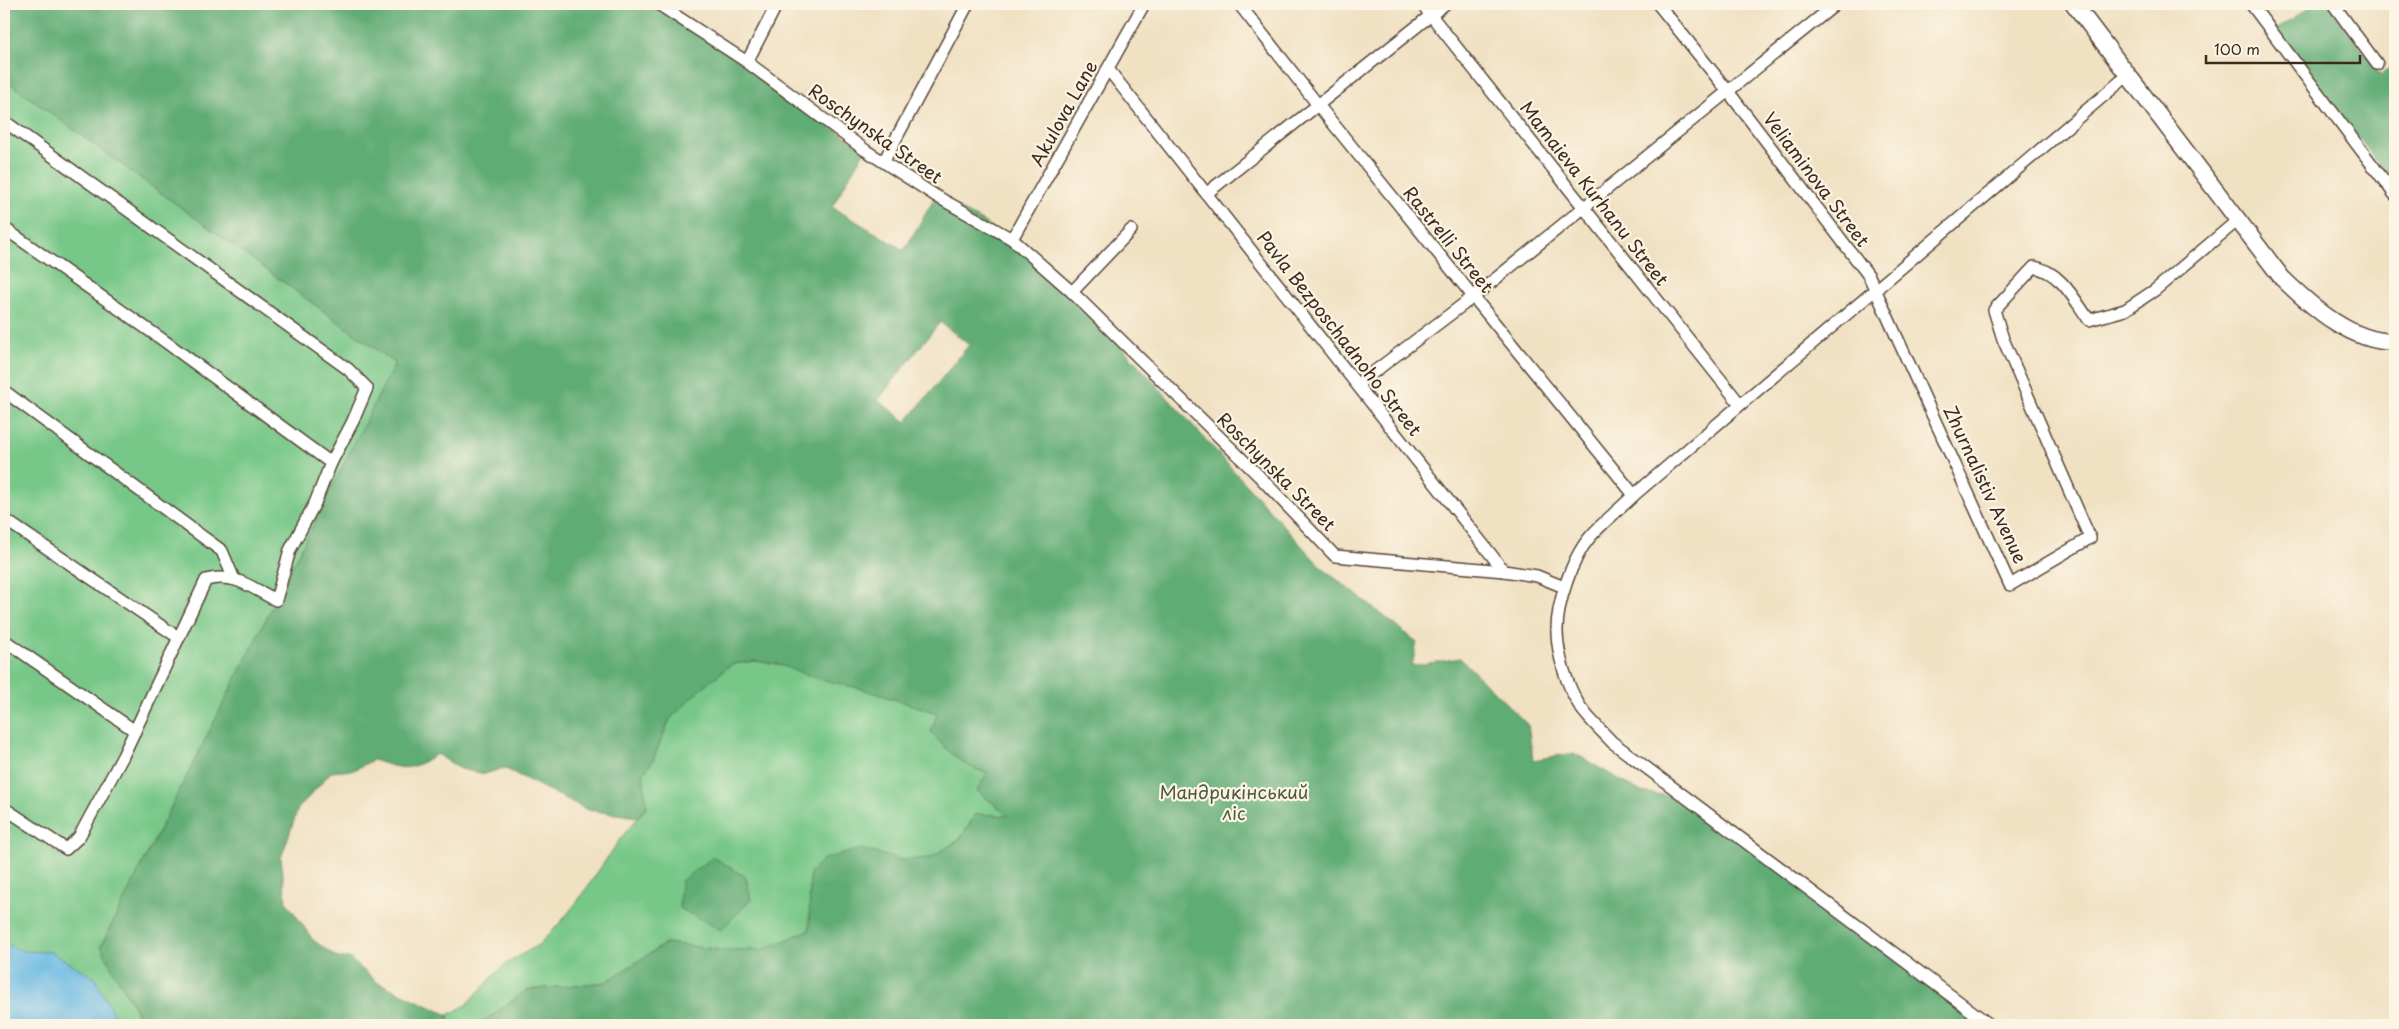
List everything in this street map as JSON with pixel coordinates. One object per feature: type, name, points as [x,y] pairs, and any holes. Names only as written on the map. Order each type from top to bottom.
[{"type":"main road","points":[[2074,4],[2282,278],[2302,298],[2354,332],[2377,340],[2395,342]]},
{"type":"street","name":"Roschynska Street","points":[[658,4],[746,62],[865,150],[936,196],[1012,239],[1072,292],[1251,468],[1335,556],[1504,571]]},
{"type":"street","points":[[746,62],[777,4]]},
{"type":"street","points":[[884,161],[968,4]]},
{"type":"street","name":"Akulova Lane","points":[[1012,239],[1144,4]]},
{"type":"street","name":"Rastrelli Street","points":[[1239,4],[1318,105],[1634,495]]},
{"type":"street","name":"Mamaieva Kurhanu Street","points":[[1422,4],[1740,404]]},
{"type":"street","points":[[1207,193],[1445,4]]},
{"type":"street","name":"Veliaminova Street","points":[[1658,4],[1728,90],[1870,276],[1876,290]]},
{"type":"street","points":[[1358,384],[1584,208],[1836,4]]},
{"type":"street","points":[[2251,4],[2395,195]]},
{"type":"street","points":[[2333,4],[2377,64]]},
{"type":"street","name":"Pavla Bezposchadnoho Street","points":[[1108,69],[1504,571]]},
{"type":"street","points":[[1990,1025],[1620,747],[1594,724],[1580,705],[1566,678],[1557,632],[1564,587],[1589,538],[1634,495],[2128,75]]},
{"type":"street","points":[[4,121],[348,369],[367,388],[353,421],[330,463],[314,503],[290,550],[276,600],[233,578],[219,576],[206,580],[135,731],[79,837],[66,849],[4,808]]},
{"type":"street","name":"Zhurnalistiv Avenue","points":[[1876,290],[2010,585],[2090,538],[2003,339],[1994,310],[2034,267],[2046,269],[2057,277],[2089,320],[2125,310],[2155,290],[2238,220]]},
{"type":"street","points":[[4,228],[163,340],[330,463]]},
{"type":"street","points":[[1072,292],[1131,230]]},
{"type":"street","points":[[4,391],[222,551],[233,578]]},
{"type":"street","points":[[4,518],[179,638]]},
{"type":"street","points":[[1504,571],[1537,576],[1564,587]]},
{"type":"street","points":[[4,640],[135,731]]},
{"type":"green space","name":"Мандрикінський ліс","points":[[4,4],[658,4],[865,150],[832,207],[904,250],[936,196],[984,222],[1072,292],[1321,567],[1417,642],[1412,666],[1460,658],[1528,725],[1533,760],[1574,753],[1641,792],[1689,799],[1990,1025],[479,1025],[527,990],[606,982],[666,943],[723,950],[762,950],[809,930],[810,873],[823,859],[861,849],[902,860],[930,858],[960,839],[976,814],[1009,816],[977,791],[987,773],[970,767],[963,762],[949,751],[931,732],[937,713],[862,689],[816,678],[778,664],[755,661],[732,664],[703,687],[670,719],[653,760],[643,775],[647,807],[637,817],[588,810],[504,768],[485,774],[460,769],[437,754],[419,764],[406,768],[373,760],[354,770],[331,772],[298,809],[281,858],[286,901],[313,940],[338,958],[349,958],[377,982],[448,1015],[448,1025],[143,1025],[101,946],[395,363],[4,79]],"holes":[[[940,322],[969,345],[906,422],[878,400]]]},
{"type":"green space","points":[[2314,4],[2328,4],[2381,75],[2395,63],[2395,185],[2276,30]]},
{"type":"green space","points":[[4,79],[395,363],[101,946],[143,1025],[4,1025]]},
{"type":"green space","points":[[755,661],[778,664],[816,678],[862,689],[938,713],[987,773],[1010,816],[976,814],[960,839],[930,858],[902,860],[861,849],[810,873],[810,930],[762,950],[723,950],[666,943],[606,982],[527,990],[479,1025],[448,1025],[448,1015],[466,1005],[504,965],[538,945],[559,924],[577,902],[620,839],[647,807],[643,775],[653,760],[670,719],[703,687],[732,664]]},
{"type":"green space","points":[[713,857],[746,877],[751,900],[721,930],[679,908],[681,881]]},
{"type":"water","points":[[4,943],[22,951],[51,952],[95,978],[119,1025],[4,1025]]}]
